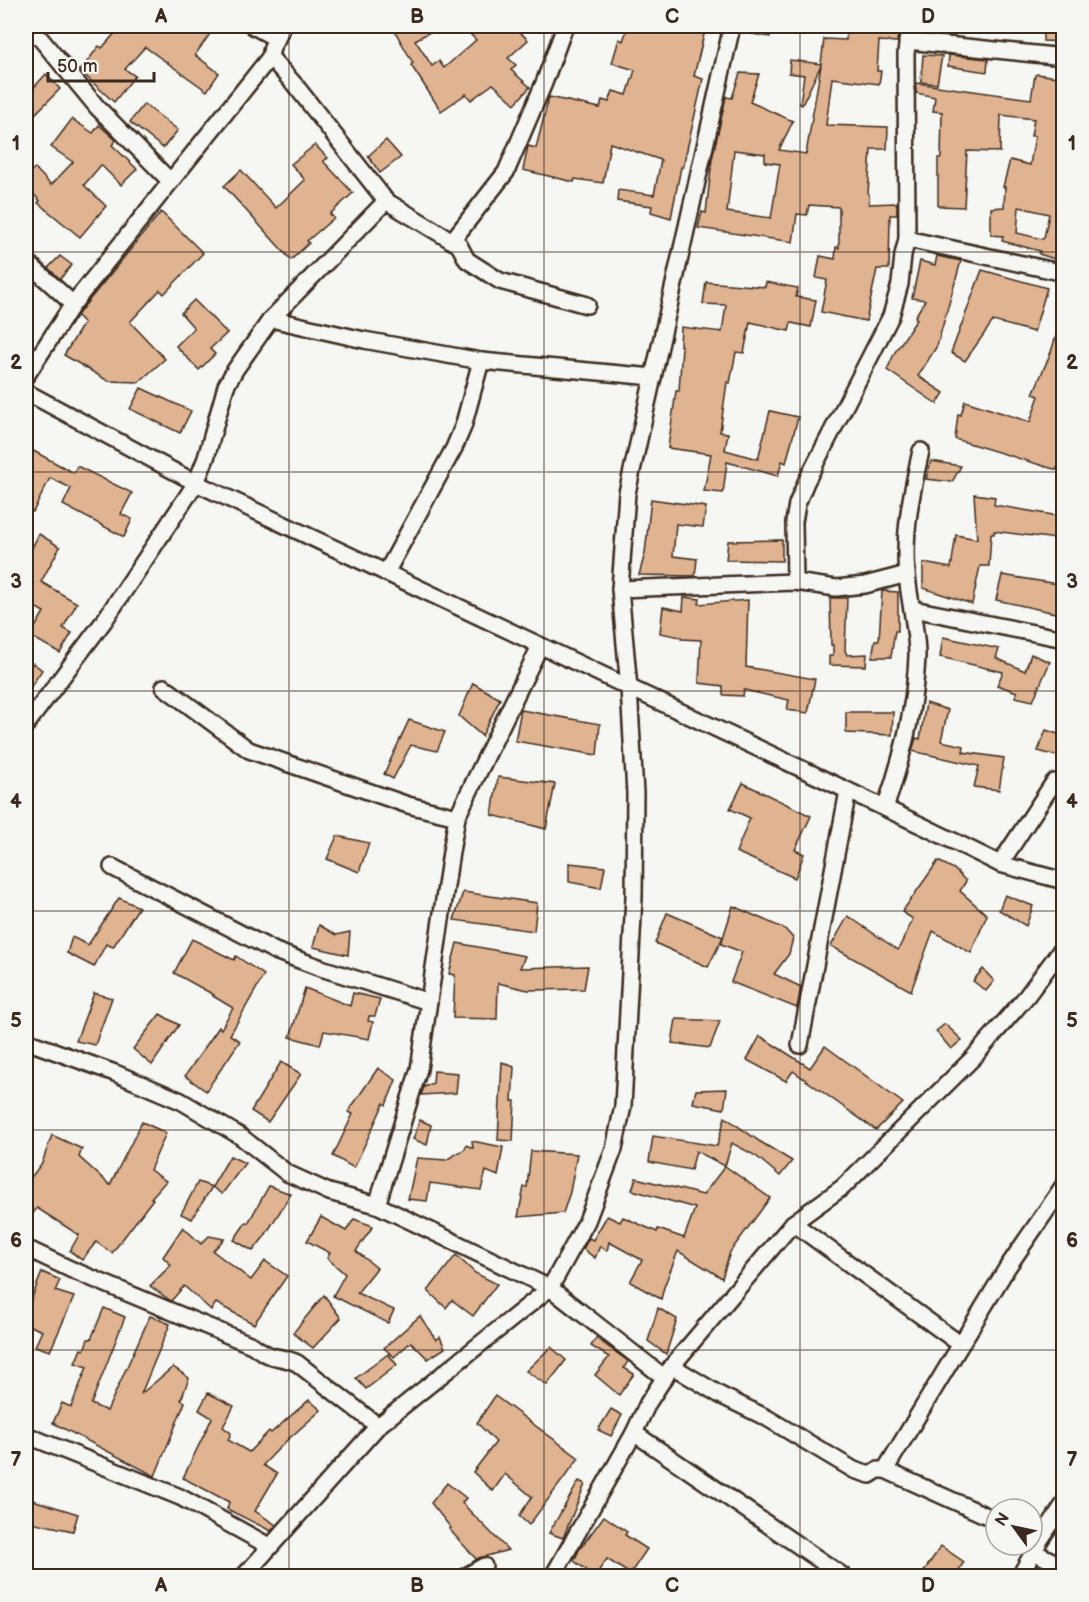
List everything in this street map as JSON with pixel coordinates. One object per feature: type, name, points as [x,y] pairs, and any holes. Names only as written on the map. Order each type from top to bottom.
[{"type":"street","points":[[30,26],[97,107],[170,181]]},
{"type":"street","points":[[26,376],[73,304],[270,57],[280,32],[253,26]]},
{"type":"street","points":[[452,241],[506,172],[544,83],[565,26]]},
{"type":"street","points":[[244,1576],[378,1426],[550,1288],[587,1221],[614,1149],[623,1106],[634,897],[635,793],[620,589],[627,493],[732,26]]},
{"type":"street","points":[[795,582],[794,522],[797,504],[891,316],[900,284],[907,239],[906,54],[908,33],[1064,57]]},
{"type":"street","points":[[270,57],[296,85],[386,201],[459,245],[467,260],[500,281],[587,304]]},
{"type":"street","points":[[26,725],[104,621],[196,483],[206,458],[226,386],[271,319],[386,201]]},
{"type":"street","points":[[907,239],[1064,273]]},
{"type":"street","points":[[26,261],[73,304]]},
{"type":"street","points":[[271,319],[481,361],[653,377]]},
{"type":"street","points":[[386,573],[454,448],[463,427],[481,361]]},
{"type":"street","points":[[26,392],[196,483],[1000,864],[1064,880]]},
{"type":"street","points":[[885,808],[894,782],[913,702],[917,654],[907,574],[906,543],[909,501],[921,451]]},
{"type":"street","points":[[620,589],[795,582],[836,588],[865,585],[907,574]]},
{"type":"street","points":[[913,609],[1064,639]]},
{"type":"street","points":[[378,1205],[419,1069],[457,817],[540,646]]},
{"type":"street","points":[[164,687],[249,750],[408,805],[457,817]]},
{"type":"street","points":[[1000,864],[1054,782]]},
{"type":"street","points":[[800,1045],[848,791]]},
{"type":"street","points":[[112,867],[275,951],[429,1002]]},
{"type":"street","points":[[558,1575],[648,1403],[668,1372],[793,1224],[843,1187],[974,1058],[1026,997],[1064,946]]},
{"type":"street","points":[[26,1041],[115,1073],[181,1101],[240,1136],[287,1173],[328,1192],[378,1205],[550,1288],[668,1372],[767,1419],[854,1470],[870,1475],[878,1470],[885,1470],[984,1515]]},
{"type":"street","points":[[885,1470],[1007,1268],[1061,1194]]},
{"type":"street","points":[[793,1224],[960,1344]]},
{"type":"street","points":[[26,1248],[70,1269],[252,1345],[266,1354],[297,1362],[378,1426]]},
{"type":"street","points":[[634,1433],[843,1576]]},
{"type":"street","points":[[26,1435],[180,1497],[269,1546]]},
{"type":"street","points":[[1044,1531],[1064,1504]]},
{"type":"street","points":[[1044,1550],[1064,1567]]},
{"type":"street","points":[[1020,1576],[1029,1557]]},
{"type":"street","points":[[466,1576],[484,1566]]},
{"type":"building","points":[[108,26],[203,26],[212,31],[195,55],[219,73],[207,91],[145,47],[125,69],[135,76],[114,102],[80,71],[99,46],[102,48],[116,32]]},
{"type":"building","points":[[392,26],[441,26],[415,40],[432,66],[439,61],[444,68],[476,40],[471,35],[480,26],[514,26],[528,40],[508,58],[516,65],[511,70],[530,87],[515,104],[493,84],[471,100],[466,94],[441,111],[411,65],[413,63]]},
{"type":"building","points":[[628,26],[706,26],[694,76],[703,79],[671,218],[651,212],[652,206],[617,201],[618,190],[654,195],[661,160],[610,143],[603,183],[575,179],[574,182],[523,170],[528,146],[536,148],[549,97],[600,108],[602,100],[609,102],[613,91],[627,95],[635,70],[612,63],[619,39],[623,41]]},
{"type":"building","points":[[741,26],[772,26],[770,37],[741,32]]},
{"type":"building","points":[[847,26],[899,27],[897,42],[879,41],[877,71],[881,71],[879,84],[832,78],[826,125],[888,127],[887,149],[871,149],[869,204],[897,203],[897,215],[890,215],[889,269],[877,269],[866,321],[821,312],[827,280],[816,278],[820,256],[835,259],[836,247],[839,248],[839,207],[809,205],[807,215],[797,214],[793,242],[698,228],[702,212],[706,213],[712,159],[726,97],[732,98],[740,73],[759,74],[750,102],[793,121],[779,150],[806,154],[821,65],[802,105],[800,104],[804,75],[789,73],[790,60],[821,64],[824,39],[846,40]],"holes":[[[734,150],[765,154],[765,162],[780,164],[771,218],[727,212]]]},
{"type":"building","points":[[1043,26],[1064,26],[1064,42],[1043,41]]},
{"type":"building","points":[[923,55],[942,56],[937,84],[921,82]]},
{"type":"building","points":[[949,55],[988,59],[987,72],[948,66]]},
{"type":"building","points":[[46,74],[60,89],[33,116],[26,107],[26,96]]},
{"type":"building","points":[[1035,75],[1064,78],[1064,262],[1039,254],[1040,251],[1002,241],[1003,236],[991,235],[991,208],[1004,207],[1005,187],[1003,187],[1010,160],[1030,165],[1035,136],[1031,136],[1034,119],[1001,115],[1000,152],[967,151],[964,207],[938,206],[938,158],[941,158],[942,112],[933,111],[935,97],[916,93],[916,83],[1031,99]],"holes":[[[1019,207],[1049,214],[1044,238],[1017,233]]]},
{"type":"building","points":[[144,104],[178,130],[163,148],[130,122]]},
{"type":"building","points":[[72,119],[93,133],[99,125],[116,140],[112,145],[137,169],[121,185],[101,165],[84,185],[106,206],[80,237],[38,203],[40,201],[26,186],[26,175],[35,168],[51,185],[73,162],[51,147]]},
{"type":"building","points":[[386,140],[401,157],[380,173],[368,156]]},
{"type":"building","points":[[315,145],[328,158],[323,161],[353,193],[330,214],[334,218],[307,241],[309,243],[291,260],[224,186],[241,170],[276,208],[305,180],[291,164]]},
{"type":"building","points":[[161,212],[203,253],[164,294],[160,290],[130,322],[165,359],[139,382],[108,381],[64,355],[84,323],[77,316],[81,310]]},
{"type":"building","points":[[60,256],[72,265],[60,279],[48,268]]},
{"type":"building","points":[[937,256],[961,261],[937,346],[918,376],[944,393],[937,404],[887,370],[895,352],[917,319],[915,317],[925,300],[912,298],[920,261],[935,265]]},
{"type":"building","points":[[982,270],[1047,288],[1034,332],[993,321],[965,361],[951,353]]},
{"type":"building","points":[[706,282],[765,287],[766,282],[798,288],[796,297],[816,300],[811,327],[791,323],[789,331],[750,322],[744,353],[736,352],[730,383],[727,382],[720,432],[728,433],[725,450],[758,459],[770,411],[798,417],[786,463],[782,461],[778,476],[727,462],[723,493],[704,491],[711,454],[668,448],[676,391],[679,391],[681,327],[722,332],[726,305],[703,304]]},
{"type":"building","points":[[194,300],[227,333],[210,349],[215,354],[199,370],[176,346],[194,328],[181,313]]},
{"type":"building","points":[[1061,320],[1064,320],[1064,455],[1061,468],[1057,470],[955,439],[958,414],[961,415],[965,401],[1030,422],[1039,396],[1033,394],[1051,352]]},
{"type":"building","points":[[141,388],[191,411],[180,433],[130,409]]},
{"type":"building","points":[[26,447],[74,473],[77,466],[132,493],[121,514],[132,519],[124,537],[63,505],[71,488],[50,478],[33,512],[26,508]]},
{"type":"building","points":[[931,461],[961,466],[952,482],[926,479]]},
{"type":"building","points":[[974,494],[995,497],[994,505],[1064,517],[1064,540],[994,531],[994,534],[991,534],[989,566],[980,566],[972,604],[923,588],[923,563],[951,568],[956,535],[977,539]]},
{"type":"building","points":[[651,499],[706,507],[703,527],[676,524],[673,556],[697,559],[695,576],[639,575],[645,553]]},
{"type":"building","points":[[39,534],[60,547],[41,582],[77,603],[63,628],[72,633],[60,653],[30,636],[44,612],[26,602],[26,560]]},
{"type":"building","points":[[782,540],[782,561],[726,560],[728,541]]},
{"type":"building","points":[[1002,575],[1064,585],[1060,614],[996,600]]},
{"type":"building","points":[[882,591],[898,592],[898,631],[895,631],[891,657],[872,657],[875,640],[879,640]]},
{"type":"building","points":[[684,597],[700,599],[699,604],[748,600],[746,667],[815,679],[808,713],[787,710],[789,700],[744,690],[743,696],[723,695],[723,686],[699,683],[701,640],[681,639],[681,637],[660,633],[663,607],[683,611]]},
{"type":"building","points":[[830,598],[847,598],[845,650],[847,655],[867,654],[866,666],[829,665],[829,656],[833,656]]},
{"type":"building","points":[[943,637],[999,649],[996,658],[1025,671],[1031,654],[1050,662],[1033,701],[1015,697],[1017,692],[997,685],[1003,672],[940,657]]},
{"type":"building","points":[[26,663],[31,666],[33,663],[42,670],[26,694]]},
{"type":"building","points":[[473,683],[500,699],[482,736],[459,716]]},
{"type":"building","points":[[926,703],[948,710],[941,741],[964,746],[963,752],[1004,758],[999,790],[974,787],[979,766],[912,751],[916,738],[920,739]]},
{"type":"building","points":[[521,710],[600,724],[597,755],[515,741]]},
{"type":"building","points":[[846,712],[893,712],[892,735],[846,733]]},
{"type":"building","points":[[409,720],[445,732],[437,751],[411,745],[393,779],[384,774]]},
{"type":"building","points":[[1046,730],[1064,736],[1064,758],[1038,751]]},
{"type":"building","points":[[498,777],[555,784],[546,829],[492,815]]},
{"type":"building","points":[[743,783],[811,816],[795,850],[804,854],[795,878],[736,852],[750,818],[730,809]]},
{"type":"building","points":[[337,836],[369,843],[359,872],[327,859]]},
{"type":"building","points":[[938,861],[954,869],[966,881],[960,891],[987,915],[971,953],[933,931],[911,991],[831,946],[848,916],[898,950],[913,919],[902,912]]},
{"type":"building","points":[[569,863],[605,867],[601,888],[569,882]]},
{"type":"building","points":[[463,892],[537,903],[534,931],[454,920]]},
{"type":"building","points":[[1005,895],[1033,906],[1026,926],[999,910]]},
{"type":"building","points":[[119,898],[139,907],[113,947],[106,944],[94,967],[67,953],[72,937],[88,945]]},
{"type":"building","points":[[733,906],[785,929],[793,938],[789,954],[774,974],[801,987],[797,1008],[731,982],[742,952],[721,944]]},
{"type":"building","points":[[667,913],[723,937],[708,967],[655,943]]},
{"type":"building","points":[[319,925],[336,935],[350,932],[348,955],[313,947]]},
{"type":"building","points":[[192,939],[234,960],[236,956],[264,975],[230,1035],[240,1041],[206,1091],[185,1076],[219,1027],[221,1029],[233,1008],[174,973]]},
{"type":"building","points":[[457,943],[525,956],[520,968],[588,966],[584,989],[528,990],[498,983],[497,1019],[453,1018],[455,975],[449,974]]},
{"type":"building","points":[[983,969],[994,981],[986,991],[973,981]]},
{"type":"building","points":[[305,988],[350,1006],[353,993],[380,999],[375,1016],[369,1016],[368,1021],[373,1022],[369,1039],[324,1031],[320,1045],[290,1037]]},
{"type":"building","points":[[94,993],[112,998],[95,1045],[76,1041]]},
{"type":"building","points":[[160,1014],[179,1025],[152,1065],[133,1049]]},
{"type":"building","points":[[676,1019],[720,1021],[710,1048],[672,1043]]},
{"type":"building","points":[[945,1024],[962,1040],[951,1049],[936,1031]]},
{"type":"building","points":[[760,1036],[810,1068],[825,1046],[903,1103],[876,1130],[793,1071],[786,1081],[747,1060]]},
{"type":"building","points":[[281,1062],[301,1074],[268,1122],[251,1111]]},
{"type":"building","points":[[502,1062],[514,1067],[513,1141],[498,1140]]},
{"type":"building","points":[[378,1068],[396,1080],[354,1168],[333,1156],[353,1114],[348,1112]]},
{"type":"building","points":[[434,1071],[458,1073],[456,1093],[421,1095],[424,1087],[433,1083]]},
{"type":"building","points":[[727,1089],[724,1109],[693,1103],[696,1090]]},
{"type":"building","points":[[725,1117],[792,1161],[780,1176],[756,1156],[732,1143],[725,1166],[696,1151],[691,1170],[649,1162],[653,1136],[717,1146]]},
{"type":"building","points":[[420,1120],[431,1125],[427,1145],[413,1139]]},
{"type":"building","points":[[142,1122],[166,1133],[150,1170],[166,1181],[151,1198],[153,1199],[112,1253],[96,1242],[82,1260],[70,1251],[79,1235],[37,1208],[26,1223],[26,1184],[42,1163],[52,1135],[82,1149],[79,1157],[110,1185]]},
{"type":"building","points":[[472,1141],[503,1147],[498,1176],[486,1171],[481,1190],[430,1183],[427,1201],[408,1199],[417,1158],[446,1160],[465,1149],[466,1145],[473,1148]]},
{"type":"building","points":[[531,1151],[577,1154],[570,1192],[563,1213],[518,1217],[524,1187],[527,1187]]},
{"type":"building","points":[[230,1156],[245,1163],[222,1194],[212,1187]]},
{"type":"building","points":[[725,1166],[770,1198],[730,1252],[722,1278],[678,1251],[661,1299],[630,1282],[642,1260],[609,1242],[607,1251],[600,1246],[595,1258],[583,1249],[589,1238],[593,1240],[607,1216],[620,1222],[623,1217],[657,1232],[658,1229],[684,1238],[695,1208],[632,1190],[636,1178],[703,1195]]},
{"type":"building","points":[[198,1182],[212,1187],[192,1219],[181,1214]]},
{"type":"building","points":[[269,1186],[291,1194],[253,1251],[234,1240],[246,1222],[248,1223]]},
{"type":"building","points":[[321,1217],[346,1231],[354,1219],[373,1226],[356,1251],[377,1268],[357,1293],[394,1310],[388,1323],[333,1296],[345,1274],[327,1258],[330,1253],[307,1241]]},
{"type":"building","points":[[183,1227],[201,1244],[209,1236],[224,1239],[213,1251],[251,1280],[265,1261],[287,1276],[254,1324],[216,1303],[211,1310],[184,1286],[171,1301],[150,1286],[171,1265],[163,1257]]},
{"type":"building","points":[[456,1255],[475,1273],[497,1284],[473,1316],[452,1300],[446,1308],[428,1291]]},
{"type":"building","points":[[42,1272],[60,1280],[55,1291],[74,1297],[50,1351],[35,1346],[42,1331],[26,1324],[26,1313]]},
{"type":"building","points":[[324,1295],[341,1318],[313,1348],[293,1333]]},
{"type":"building","points":[[104,1308],[125,1317],[91,1404],[107,1411],[150,1316],[170,1324],[141,1394],[173,1367],[189,1378],[181,1400],[185,1402],[155,1476],[53,1423],[62,1403],[71,1407],[87,1367],[75,1363],[81,1349],[84,1350],[88,1339],[91,1339]]},
{"type":"building","points":[[658,1308],[677,1319],[666,1354],[648,1341]]},
{"type":"building","points":[[420,1316],[436,1340],[440,1337],[445,1348],[428,1359],[411,1342],[394,1357],[384,1348]]},
{"type":"building","points":[[596,1338],[628,1361],[624,1368],[634,1374],[619,1395],[595,1375],[609,1357],[591,1346]]},
{"type":"building","points":[[551,1347],[566,1360],[547,1385],[526,1371]]},
{"type":"building","points":[[388,1354],[397,1365],[366,1389],[356,1378]]},
{"type":"building","points":[[208,1393],[234,1406],[223,1427],[231,1433],[228,1440],[249,1452],[269,1431],[271,1433],[309,1400],[321,1410],[263,1465],[277,1474],[255,1511],[276,1525],[271,1531],[227,1509],[229,1502],[183,1478],[212,1418],[199,1410]]},
{"type":"building","points":[[495,1396],[579,1458],[529,1525],[519,1516],[532,1497],[505,1474],[493,1491],[473,1472],[496,1442],[477,1423]]},
{"type":"building","points":[[611,1409],[622,1415],[611,1436],[598,1430]]},
{"type":"building","points":[[579,1481],[585,1484],[563,1538],[549,1533]]},
{"type":"building","points":[[447,1483],[466,1498],[462,1503],[508,1550],[476,1559],[449,1529],[451,1528],[431,1503]]},
{"type":"building","points":[[26,1498],[78,1514],[73,1531],[26,1521]]},
{"type":"building","points":[[604,1516],[627,1532],[625,1535],[647,1549],[630,1574],[607,1559],[595,1576],[574,1561],[579,1550]]},
{"type":"building","points":[[941,1546],[964,1562],[955,1576],[932,1576],[924,1571]]}]
